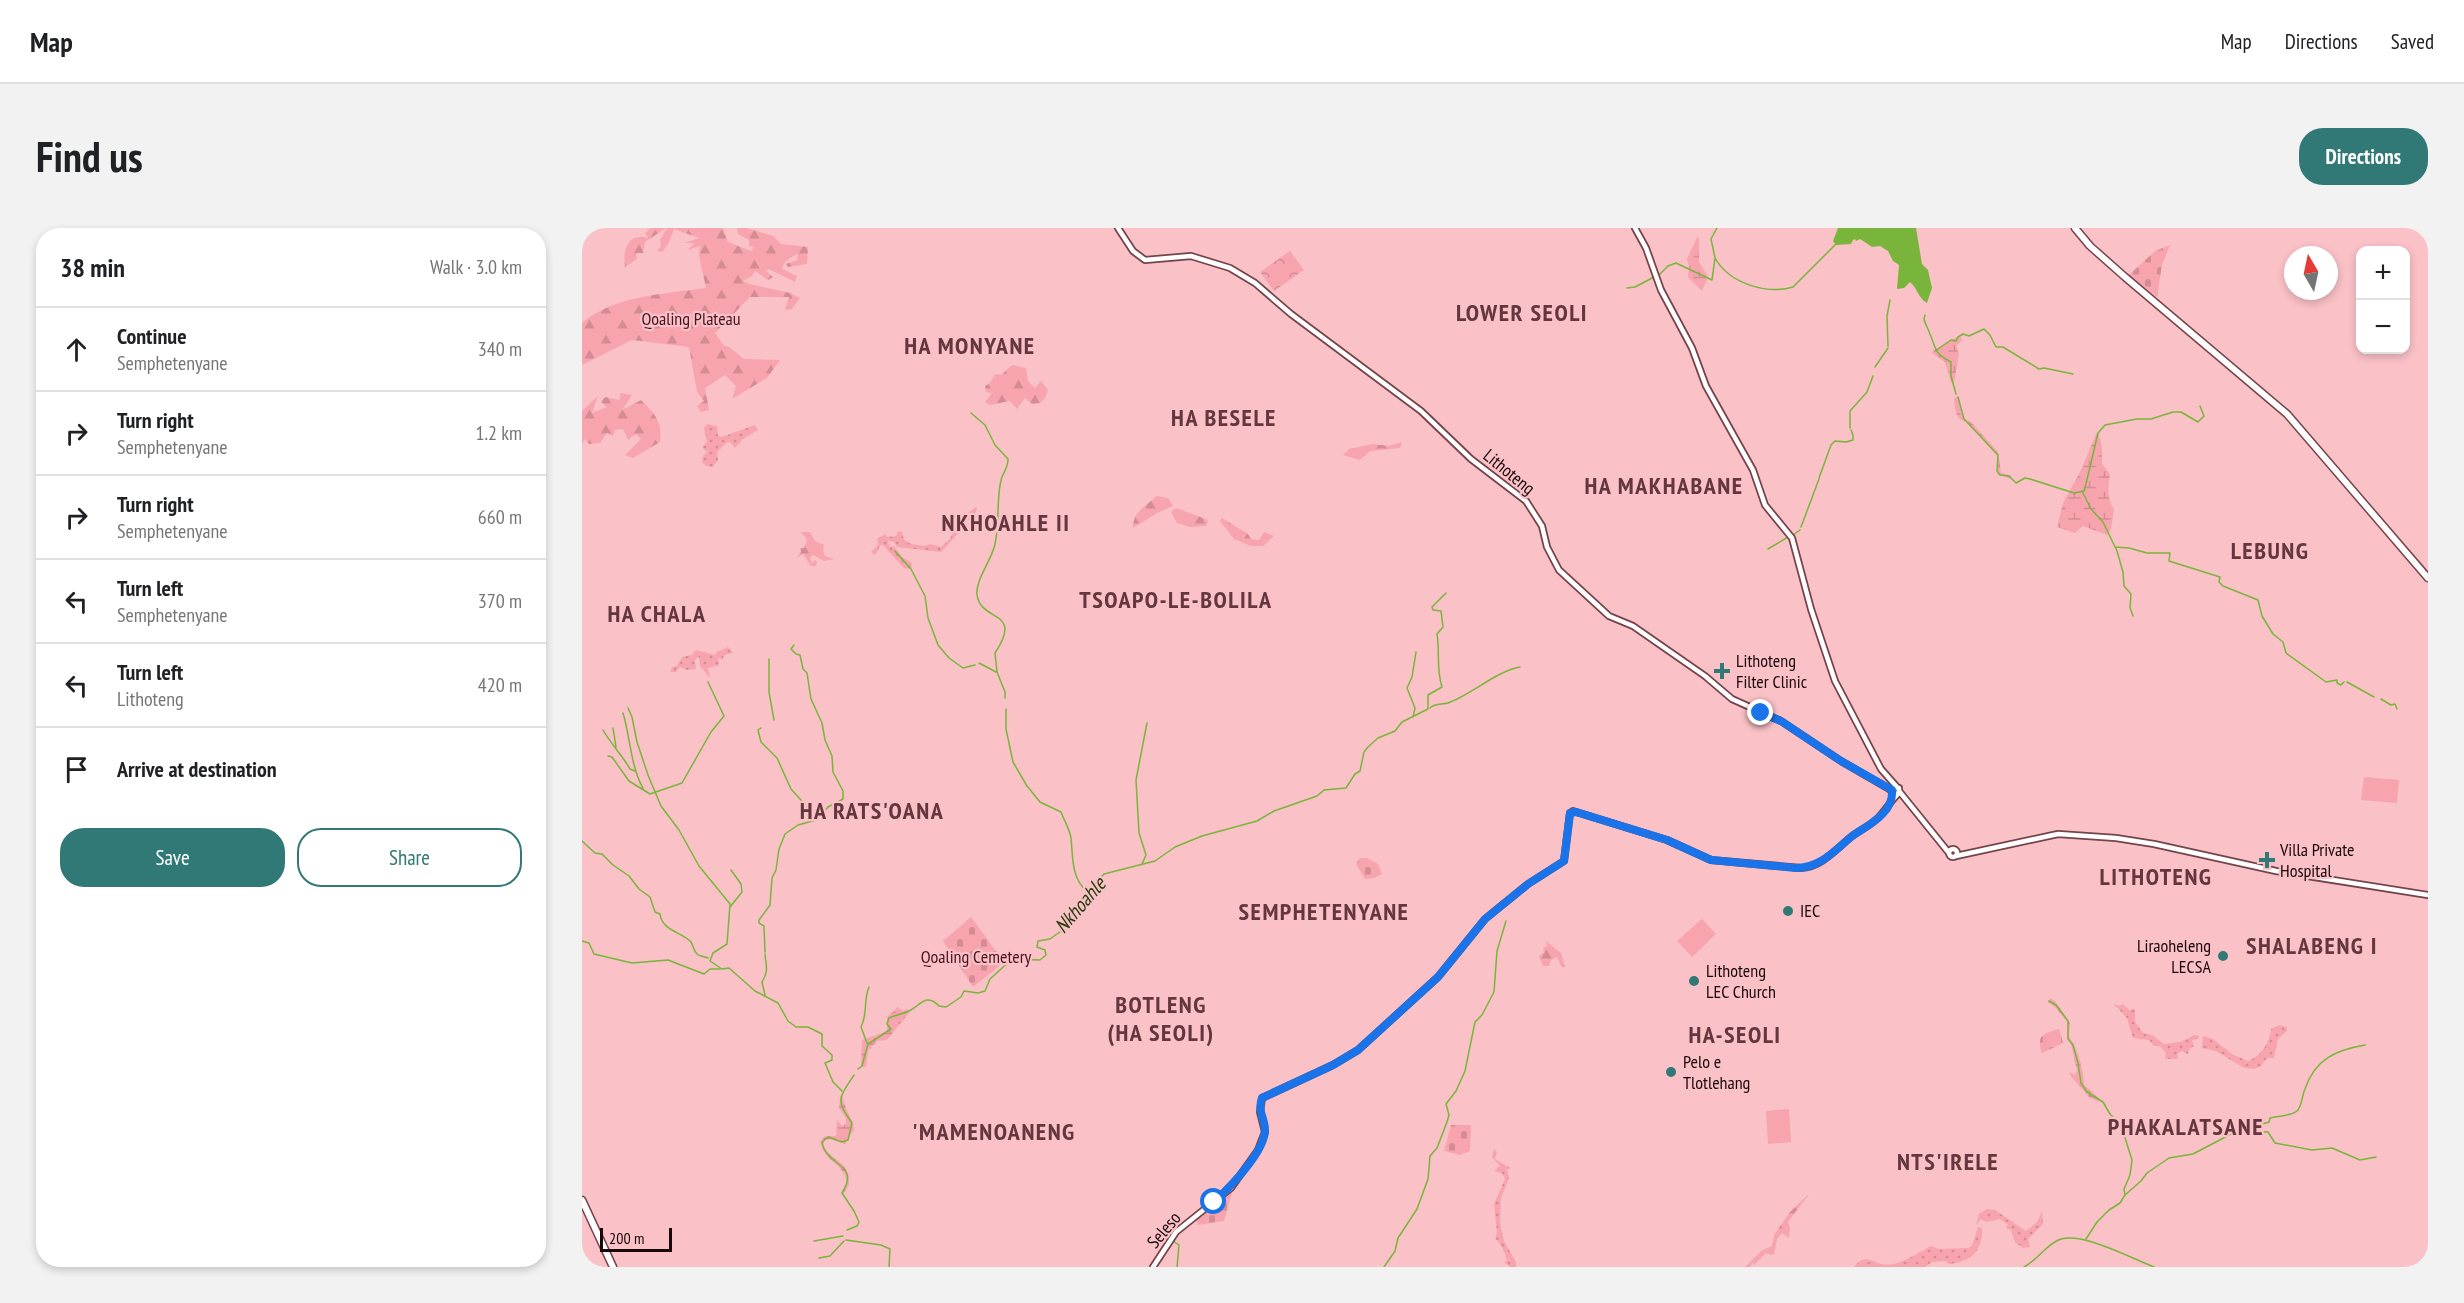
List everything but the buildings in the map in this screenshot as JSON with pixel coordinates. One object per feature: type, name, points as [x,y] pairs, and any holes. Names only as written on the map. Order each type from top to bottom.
[{"type":"main road","name":"Lithoteng","points":[[1118,228],[1133,251],[1145,260],[1191,256],[1230,268],[1255,283],[1291,314],[1421,411],[1471,459],[1526,501],[1542,526],[1547,547],[1559,570],[1609,616],[1633,626],[1705,676],[1732,699],[1781,721],[1841,761],[1895,791]]},
{"type":"main road","points":[[1635,228],[1692,348],[1706,386],[1753,470],[1765,505],[1792,538],[1811,609],[1835,681],[1895,791],[1952,851],[1965,853],[2058,834],[2116,838],[2276,871],[2428,895]]},
{"type":"main road","points":[[2075,228],[2090,246],[2125,277],[2287,414],[2428,578]]},
{"type":"main road","name":"Seleso","points":[[1153,1267],[1176,1232],[1231,1188],[1261,1145],[1266,1132],[1260,1112],[1262,1098],[1349,1056],[1421,994],[1485,919],[1528,884],[1564,861],[1570,813],[1576,812],[1645,833],[1711,860],[1801,868],[1811,867],[1830,856],[1878,818],[1895,791]]},
{"type":"main road","points":[[582,1200],[613,1267]]},
{"type":"green space","name":"Qoaling Plateau","points":[[651,228],[666,228],[645,242],[643,253],[636,253],[637,259],[625,267],[628,244],[636,238],[648,238],[645,233]]},
{"type":"green space","name":"Qoaling Plateau","points":[[667,228],[723,228],[728,242],[751,251],[754,247],[749,246],[749,240],[738,234],[737,228],[747,228],[773,236],[781,244],[808,247],[807,264],[788,267],[786,264],[797,260],[798,254],[784,263],[782,269],[797,276],[795,282],[769,269],[766,271],[773,277],[768,280],[755,271],[752,276],[743,281],[790,293],[800,298],[792,309],[785,310],[789,297],[750,297],[715,333],[724,346],[729,347],[744,359],[780,360],[767,378],[732,399],[736,386],[725,375],[705,388],[709,410],[701,412],[697,406],[704,401],[697,392],[689,347],[632,340],[582,365],[582,323],[595,314],[641,297],[706,288],[699,256],[700,246],[688,250],[694,243],[684,243],[699,238],[674,229],[662,252],[657,251]]},
{"type":"green space","points":[[1697,237],[1699,238],[1699,262],[1708,277],[1702,291],[1688,277],[1687,259]]},
{"type":"green space","points":[[2170,245],[2162,265],[2157,297],[2129,275],[2155,251]]},
{"type":"green space","points":[[1290,251],[1304,270],[1274,291],[1260,272]]},
{"type":"green space","points":[[1960,335],[1962,340],[1956,346],[1959,354],[1954,383],[1951,382],[1945,362],[1931,352]]},
{"type":"green space","points":[[1012,365],[1026,368],[1028,381],[1035,388],[1041,381],[1048,390],[1043,401],[1032,404],[1025,398],[1017,409],[1010,401],[990,405],[985,402],[992,393],[986,392],[985,386],[990,383],[995,374],[1001,375]]},
{"type":"green space","points":[[620,393],[632,395],[622,410],[641,400],[659,423],[660,442],[633,458],[625,455],[641,439],[636,434],[628,440],[623,429],[615,430],[613,436],[607,433],[600,443],[589,444],[585,439],[582,444],[582,411],[598,396],[592,413],[607,407],[601,402],[605,397],[620,400]]},
{"type":"green space","points":[[1959,397],[1961,412],[1965,419],[1972,423],[1998,452],[2001,473],[2010,475],[2011,479],[1997,474],[1997,456],[1967,422],[1958,417],[1954,400]]},
{"type":"green space","points":[[707,424],[717,426],[718,436],[722,437],[755,425],[758,430],[743,439],[735,448],[730,442],[726,443],[717,452],[718,460],[713,467],[706,466],[702,462],[707,452],[702,447],[707,442],[704,428]]},
{"type":"green space","points":[[2097,432],[2101,444],[2102,464],[2110,474],[2109,497],[2114,509],[2111,529],[2107,535],[2083,526],[2075,533],[2057,527],[2063,503],[2080,472]]},
{"type":"green space","points":[[1402,442],[1400,448],[1370,451],[1360,460],[1343,455],[1349,449],[1373,444],[1389,446]]},
{"type":"green space","points":[[1157,496],[1168,498],[1173,506],[1133,528],[1138,513]]},
{"type":"green space","points":[[976,507],[973,517],[965,521],[964,527],[941,552],[897,547],[894,542],[888,541],[890,547],[894,546],[902,557],[912,563],[911,569],[904,568],[883,545],[875,555],[871,552],[878,545],[877,539],[885,534],[887,537],[896,536],[902,531],[904,540],[911,544],[925,546],[930,544],[941,547],[950,539],[958,520]]},
{"type":"green space","points":[[1176,508],[1208,520],[1206,526],[1190,527],[1177,523],[1171,512]]},
{"type":"green space","points":[[1222,518],[1248,534],[1251,539],[1259,540],[1264,532],[1274,536],[1263,546],[1251,546],[1234,539],[1220,521]]},
{"type":"green space","points":[[801,532],[810,532],[815,541],[824,545],[825,556],[834,559],[824,561],[813,555],[810,557],[812,563],[816,560],[817,562],[816,566],[811,566],[803,554],[796,558],[801,552],[800,548],[804,548],[807,540]]},
{"type":"green space","points":[[728,647],[733,653],[724,655],[723,659],[718,658],[719,665],[708,668],[710,678],[700,666],[699,656],[695,660],[696,669],[687,670],[680,667],[676,672],[670,672],[682,657],[691,655],[696,650],[715,655]]},
{"type":"green space","points":[[2364,777],[2399,780],[2397,803],[2361,800]]},
{"type":"green space","points":[[1360,858],[1367,858],[1378,864],[1382,874],[1365,879],[1356,864]]},
{"type":"green space","name":"Qoaling Cemetery","points":[[971,917],[1004,962],[973,987],[943,941]]},
{"type":"green space","points":[[1702,919],[1716,934],[1692,957],[1677,941]]},
{"type":"green space","points":[[1546,941],[1561,953],[1565,967],[1561,966],[1557,957],[1551,960],[1549,966],[1543,966],[1539,956],[1544,952],[1543,948],[1547,946]]},
{"type":"green space","points":[[2050,998],[2055,1001],[2070,1023],[2069,1037],[2080,1060],[2084,1085],[2099,1098],[2099,1102],[2089,1097],[2070,1075],[2069,1072],[2075,1075],[2077,1071],[2071,1044],[2067,1038],[2068,1023],[2048,1002]]},
{"type":"green space","points":[[2114,1004],[2119,1006],[2123,1004],[2129,1010],[2135,1009],[2135,1022],[2143,1033],[2152,1035],[2164,1044],[2180,1042],[2195,1035],[2199,1036],[2198,1039],[2192,1040],[2194,1046],[2189,1049],[2188,1054],[2182,1051],[2177,1054],[2178,1059],[2165,1059],[2166,1053],[2160,1046],[2154,1046],[2149,1040],[2133,1038],[2127,1018]]},
{"type":"green space","points":[[898,1007],[903,1011],[907,1009],[909,1013],[887,1040],[877,1041],[868,1051],[866,1067],[863,1067],[861,1065],[862,1040],[885,1032],[887,1017]]},
{"type":"green space","points":[[2279,1025],[2287,1027],[2287,1031],[2278,1039],[2274,1058],[2267,1058],[2261,1066],[2254,1069],[2244,1068],[2216,1051],[2202,1048],[2203,1036],[2213,1039],[2232,1054],[2248,1061],[2260,1053],[2269,1039],[2271,1029]]},
{"type":"green space","points":[[2059,1029],[2063,1043],[2042,1053],[2040,1042],[2042,1036]]},
{"type":"green space","points":[[842,1094],[854,1130],[845,1144],[831,1139],[825,1140],[823,1145],[847,1170],[849,1185],[842,1196],[847,1184],[846,1178],[826,1154],[820,1142],[825,1136],[836,1136],[837,1120],[842,1126],[846,1124],[846,1118],[839,1108]]},
{"type":"green space","points":[[1789,1109],[1791,1142],[1768,1144],[1766,1111]]},
{"type":"green space","points":[[1451,1125],[1471,1125],[1470,1151],[1460,1155],[1444,1151]]},
{"type":"green space","points":[[1494,1149],[1497,1152],[1495,1159],[1510,1168],[1507,1170],[1509,1178],[1501,1198],[1500,1223],[1504,1241],[1516,1262],[1516,1267],[1510,1267],[1504,1262],[1507,1261],[1505,1254],[1495,1238],[1497,1233],[1494,1204],[1505,1179],[1502,1173],[1494,1171],[1500,1166],[1492,1157]]},
{"type":"green space","points":[[1234,1186],[1224,1221],[1198,1225],[1196,1217]]},
{"type":"green space","points":[[1809,1194],[1788,1222],[1789,1238],[1782,1233],[1777,1239],[1774,1254],[1766,1253],[1754,1265],[1753,1262],[1750,1267],[1745,1267],[1761,1251],[1772,1246],[1774,1235],[1790,1212]]},
{"type":"green space","points":[[1987,1209],[1995,1210],[2026,1231],[2037,1222],[2042,1211],[2043,1224],[2028,1239],[2030,1247],[2023,1248],[2015,1242],[2011,1230],[2006,1228],[2008,1224],[1999,1219],[1987,1222],[1981,1219],[1976,1225],[1979,1214]]},
{"type":"green space","points":[[1978,1227],[1982,1228],[1982,1236],[1978,1249],[1964,1261],[1949,1264],[1945,1261],[1932,1262],[1925,1267],[1854,1267],[1866,1259],[1882,1264],[1893,1264],[1931,1246],[1939,1249],[1968,1248],[1972,1246]]},
{"type":"shaded area","points":[[1838,228],[1916,228],[1922,264],[1928,270],[1932,288],[1927,303],[1910,282],[1904,288],[1897,289],[1899,265],[1893,261],[1888,251],[1880,246],[1872,247],[1860,239],[1853,240],[1851,244],[1836,245],[1833,241]]},
{"type":"waterway","points":[[1658,276],[1668,266],[1676,263],[1712,280],[1715,258],[1711,239],[1717,228]]},
{"type":"waterway","points":[[1715,258],[1729,274],[1749,285],[1782,289],[1793,287],[1837,243]]},
{"type":"waterway","points":[[1627,288],[1635,287],[1654,277]]},
{"type":"waterway","points":[[1888,346],[1887,316],[1890,300]]},
{"type":"waterway","points":[[1925,315],[1924,321],[1936,350],[1951,362],[1951,376],[1956,394]]},
{"type":"waterway","points":[[1935,351],[1951,340],[1956,341],[1963,334],[1969,336],[1984,329],[1996,347],[2003,347],[2039,369],[2073,374]]},
{"type":"waterway","points":[[1875,367],[1888,348]]},
{"type":"waterway","points":[[1850,428],[1850,411],[1867,392],[1873,376]]},
{"type":"waterway","points":[[1958,397],[1964,419],[1998,455],[1997,471],[2000,475],[2009,476],[2016,483],[2025,478],[2074,493],[2084,491],[2098,433],[2105,425],[2137,419],[2151,419],[2173,412],[2181,412],[2198,422],[2204,416],[2200,406]]},
{"type":"waterway","points":[[971,413],[985,425],[995,445],[1008,459],[1000,488],[995,544],[977,589],[980,604],[998,618],[1005,629],[1003,639],[995,653],[997,672],[1005,698]]},
{"type":"waterway","points":[[1819,478],[1831,445],[1835,441],[1853,440],[1851,430]]},
{"type":"waterway","points":[[1801,527],[1819,479]]},
{"type":"waterway","points":[[2082,491],[2091,509],[2103,522],[2117,551],[2124,586],[2131,594],[2130,608],[2133,616]]},
{"type":"waterway","points":[[1793,535],[1800,530]]},
{"type":"waterway","points":[[1768,549],[1788,537]]},
{"type":"waterway","points":[[2115,547],[2147,553],[2170,553],[2169,561],[2220,577],[2219,582],[2223,586],[2258,600],[2262,616],[2273,634],[2283,642],[2286,653],[2326,682],[2337,680],[2337,683],[2341,685],[2344,682]]},
{"type":"waterway","points":[[895,551],[911,569],[925,596],[928,618],[938,645],[949,658],[963,668],[975,665]]},
{"type":"waterway","name":"Nkhoahle","points":[[858,1069],[862,1066],[868,1044],[891,1029],[887,1024],[889,1018],[909,1011],[923,1001],[930,1000],[939,1006],[946,1007],[961,997],[964,991],[978,993],[985,991],[990,979],[1012,959],[1040,960],[1046,955],[1045,950],[1037,947],[1038,941],[1050,939],[1064,929],[1074,916],[1078,903],[1104,874],[1155,861],[1175,847],[1202,836],[1257,821],[1274,811],[1317,796],[1324,790],[1346,788],[1355,774],[1360,771],[1364,752],[1368,747],[1378,738],[1395,731],[1402,722],[1428,709],[1428,695],[1442,687],[1437,634],[1443,627],[1441,611],[1433,610],[1432,607],[1446,593]]},
{"type":"waterway","points":[[765,952],[764,926],[759,923],[759,920],[770,905],[772,878],[785,834],[798,825],[816,820],[828,807],[843,799],[843,791],[833,772],[832,756],[825,740],[822,723],[811,699],[807,673],[803,669],[800,655],[791,649],[794,645]]},
{"type":"waterway","points":[[1413,717],[1415,708],[1407,688],[1412,677],[1416,652]]},
{"type":"waterway","points":[[769,659],[769,692],[774,720]]},
{"type":"waterway","points":[[979,663],[996,672]]},
{"type":"waterway","points":[[1430,708],[1457,699],[1502,673],[1520,667]]},
{"type":"waterway","points":[[608,756],[612,757],[629,781],[650,794],[682,783],[711,732],[724,716],[708,682]]},
{"type":"waterway","points":[[2347,682],[2374,697]]},
{"type":"waterway","points":[[2381,699],[2391,705],[2395,704],[2397,709]]},
{"type":"waterway","points":[[628,708],[648,775],[661,806],[679,830],[699,866],[730,904],[727,944],[713,953],[710,961],[722,969],[729,968],[755,991],[778,1003],[788,1021],[796,1027],[808,1027],[822,1034],[822,1046],[832,1055],[832,1060],[825,1063],[833,1082],[842,1091]]},
{"type":"waterway","points":[[1006,709],[1006,729],[1013,762],[1027,786],[1040,802],[1061,812],[1070,835],[1075,874],[1087,891]]},
{"type":"waterway","points":[[623,713],[633,762],[643,788]]},
{"type":"waterway","points":[[1142,864],[1146,855],[1139,833],[1136,780],[1147,723]]},
{"type":"waterway","points":[[613,728],[616,747]]},
{"type":"waterway","points":[[761,728],[758,730],[761,742],[777,758],[791,789],[817,818]]},
{"type":"waterway","points":[[603,730],[630,769],[635,771]]},
{"type":"waterway","points":[[582,841],[595,853],[602,854],[629,876],[639,889],[650,897],[655,912],[660,914],[664,924],[691,942],[698,955],[708,958]]},
{"type":"waterway","points":[[730,907],[742,892],[741,884],[731,870]]},
{"type":"waterway","points":[[1384,1267],[1395,1251],[1398,1238],[1417,1209],[1428,1179],[1430,1156],[1437,1148],[1449,1115],[1446,1104],[1456,1091],[1465,1071],[1475,1022],[1482,1015],[1494,992],[1497,951],[1506,921]]},
{"type":"waterway","points":[[582,941],[589,943],[594,954],[632,963],[668,960],[704,974],[710,969],[720,969]]},
{"type":"waterway","points":[[765,954],[766,971],[762,982],[765,995]]},
{"type":"waterway","points":[[867,1043],[861,1027],[869,987]]},
{"type":"waterway","points":[[2049,1001],[2056,1005],[2068,1021],[2068,1039],[2073,1045],[2081,1083],[2087,1092],[2103,1102],[2110,1114],[2121,1125],[2132,1160],[2130,1175],[2124,1189],[2125,1195],[2120,1203],[2097,1222],[2086,1239]]},
{"type":"waterway","points":[[2125,1195],[2147,1173],[2169,1158],[2193,1154],[2233,1133],[2269,1122],[2270,1118],[2294,1113],[2300,1107],[2309,1079],[2321,1063],[2336,1053],[2365,1045]]},
{"type":"waterway","name":"Nkhoahle","points":[[847,1230],[857,1226],[859,1222],[842,1193],[847,1183],[847,1176],[845,1170],[829,1156],[822,1142],[828,1137],[842,1142],[848,1140],[852,1123],[843,1109],[841,1099],[854,1075]]},
{"type":"waterway","points":[[2247,1131],[2268,1132],[2275,1143],[2312,1150],[2332,1148],[2360,1160],[2376,1157]]},
{"type":"waterway","points":[[1166,1237],[1167,1231]]},
{"type":"waterway","points":[[814,1241],[843,1236]]},
{"type":"waterway","points":[[2024,1267],[2056,1241],[2071,1238],[2095,1243],[2154,1267]]},
{"type":"waterway","name":"Nkhoahle","points":[[846,1240],[881,1245],[890,1249],[889,1267]]},
{"type":"waterway","points":[[819,1258],[830,1256],[844,1241]]},
{"type":"waterway","points":[[1173,1241],[1179,1245],[1177,1267]]},
{"type":"place","name":"Lithoteng Filter Clinic","points":[[1722,671]]},
{"type":"place","name":"Villa Private Hospital","points":[[2267,860]]},
{"type":"place","name":"IEC","points":[[1788,911]]},
{"type":"place","name":"Liraoheleng LECSA","points":[[2223,956]]},
{"type":"place","name":"Lithoteng LEC Church","points":[[1694,981]]},
{"type":"place","name":"Pelo e Tlotlehang","points":[[1671,1072]]},
{"type":"district","name":"LOWER SEOLI","points":[[1522,313]]},
{"type":"district","name":"HA MONYANE","points":[[970,346]]},
{"type":"district","name":"HA BESELE","points":[[1224,418]]},
{"type":"district","name":"HA MAKHABANE","points":[[1664,486]]},
{"type":"district","name":"NKHOAHLE II","points":[[1006,523]]},
{"type":"district","name":"LEBUNG","points":[[2270,551]]},
{"type":"district","name":"TSOAPO-LE-BOLILA","points":[[1176,600]]},
{"type":"district","name":"HA CHALA","points":[[657,614]]},
{"type":"district","name":"HA RATS'OANA","points":[[872,811]]},
{"type":"district","name":"LITHOTENG","points":[[2156,877]]},
{"type":"district","name":"SEMPHETENYANE","points":[[1324,912]]},
{"type":"district","name":"SHALABENG I","points":[[2312,946]]},
{"type":"district","name":"BOTLENG (HA SEOLI)","points":[[1161,1019]]},
{"type":"district","name":"HA-SEOLI","points":[[1735,1035]]},
{"type":"district","name":"PHAKALATSANE","points":[[2186,1127]]},
{"type":"district","name":"'MAMENOANENG","points":[[994,1132]]},
{"type":"district","name":"NTS'IRELE","points":[[1948,1162]]},
{"type":"route","points":[[1214,1202],[1231,1188],[1261,1145],[1266,1132],[1260,1112],[1262,1098],[1349,1056],[1421,994],[1438,977],[1485,919],[1528,884],[1564,861],[1569,814],[1573,811],[1667,840],[1711,860],[1784,868],[1809,868],[1830,856],[1878,818],[1891,800],[1892,790],[1873,781],[1781,721],[1761,713]]}]
